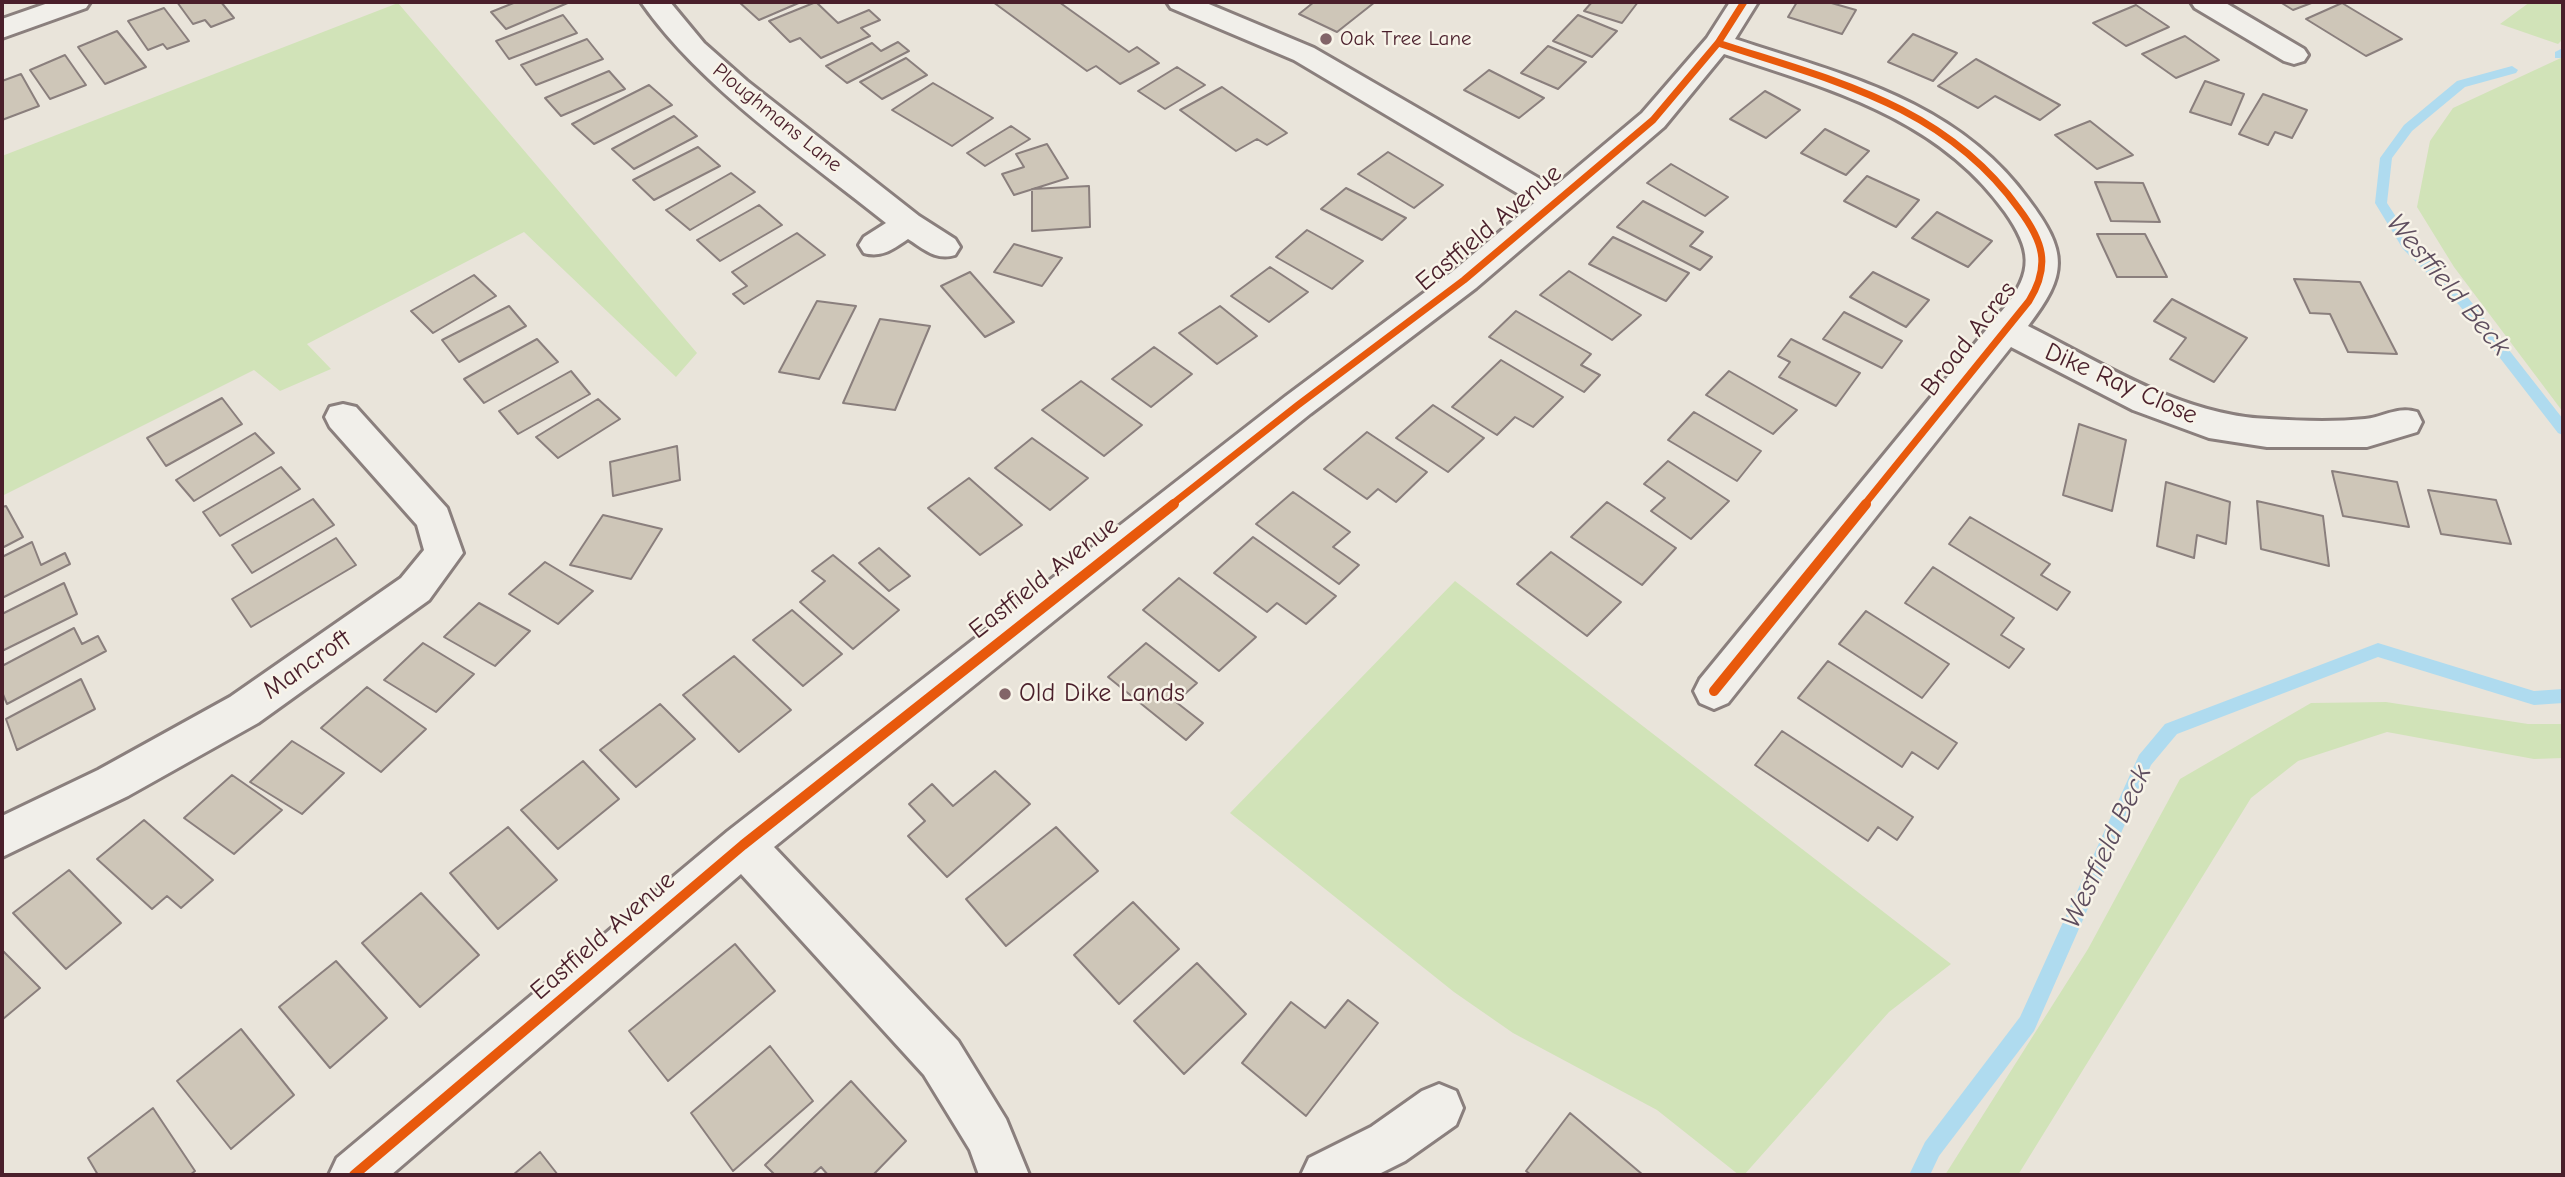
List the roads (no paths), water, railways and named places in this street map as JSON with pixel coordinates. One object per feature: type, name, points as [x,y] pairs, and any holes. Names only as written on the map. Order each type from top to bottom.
[{"type":"street","points":[[2,29],[76,2]]},
{"type":"street","name":"Ploughmans Lane","points":[[655,2],[694,49],[737,88],[908,224],[944,247]]},
{"type":"street","name":"Eastfield Avenue","points":[[354,1175],[743,845],[1298,405],[1464,280],[1554,201],[1653,120],[1718,43],[1744,2]]},
{"type":"street","points":[[2205,2],[2294,55]]},
{"type":"street","points":[[1192,4],[1304,54],[1554,201]]},
{"type":"street","name":"Broad Acres","points":[[1714,691],[2006,330],[2033,295],[2043,266],[2039,242],[2015,201],[1979,160],[1928,122],[1871,95],[1718,43]]},
{"type":"street","points":[[875,245],[908,224]]},
{"type":"street","name":"Dike Ray Close","points":[[2006,330],[2145,401],[2209,424],[2267,433],[2367,433],[2404,422]]},
{"type":"street","name":"Mancroft","points":[[2,837],[113,783],[244,710],[415,589],[444,553],[434,519],[343,417]]},
{"type":"street","points":[[743,845],[941,1058],[989,1136],[1004,1175]]},
{"type":"street","points":[[1326,1175],[1388,1144],[1439,1108]]},
{"type":"waterway","name":"Westfield Beck","points":[[2559,55],[2563,52]]},
{"type":"waterway","name":"Westfield Beck","points":[[2512,70],[2461,84],[2408,128],[2386,158],[2381,203],[2408,246],[2464,302],[2563,429]]},
{"type":"waterway","name":"Westfield Beck","points":[[1919,1175],[1932,1149],[2027,1024],[2145,760],[2171,729],[2378,650],[2534,698],[2563,696]]},
{"type":"place","name":"Oak Tree Lane","points":[[1326,39]]},
{"type":"place","name":"Old Dike Lands","points":[[1005,694]]}]
